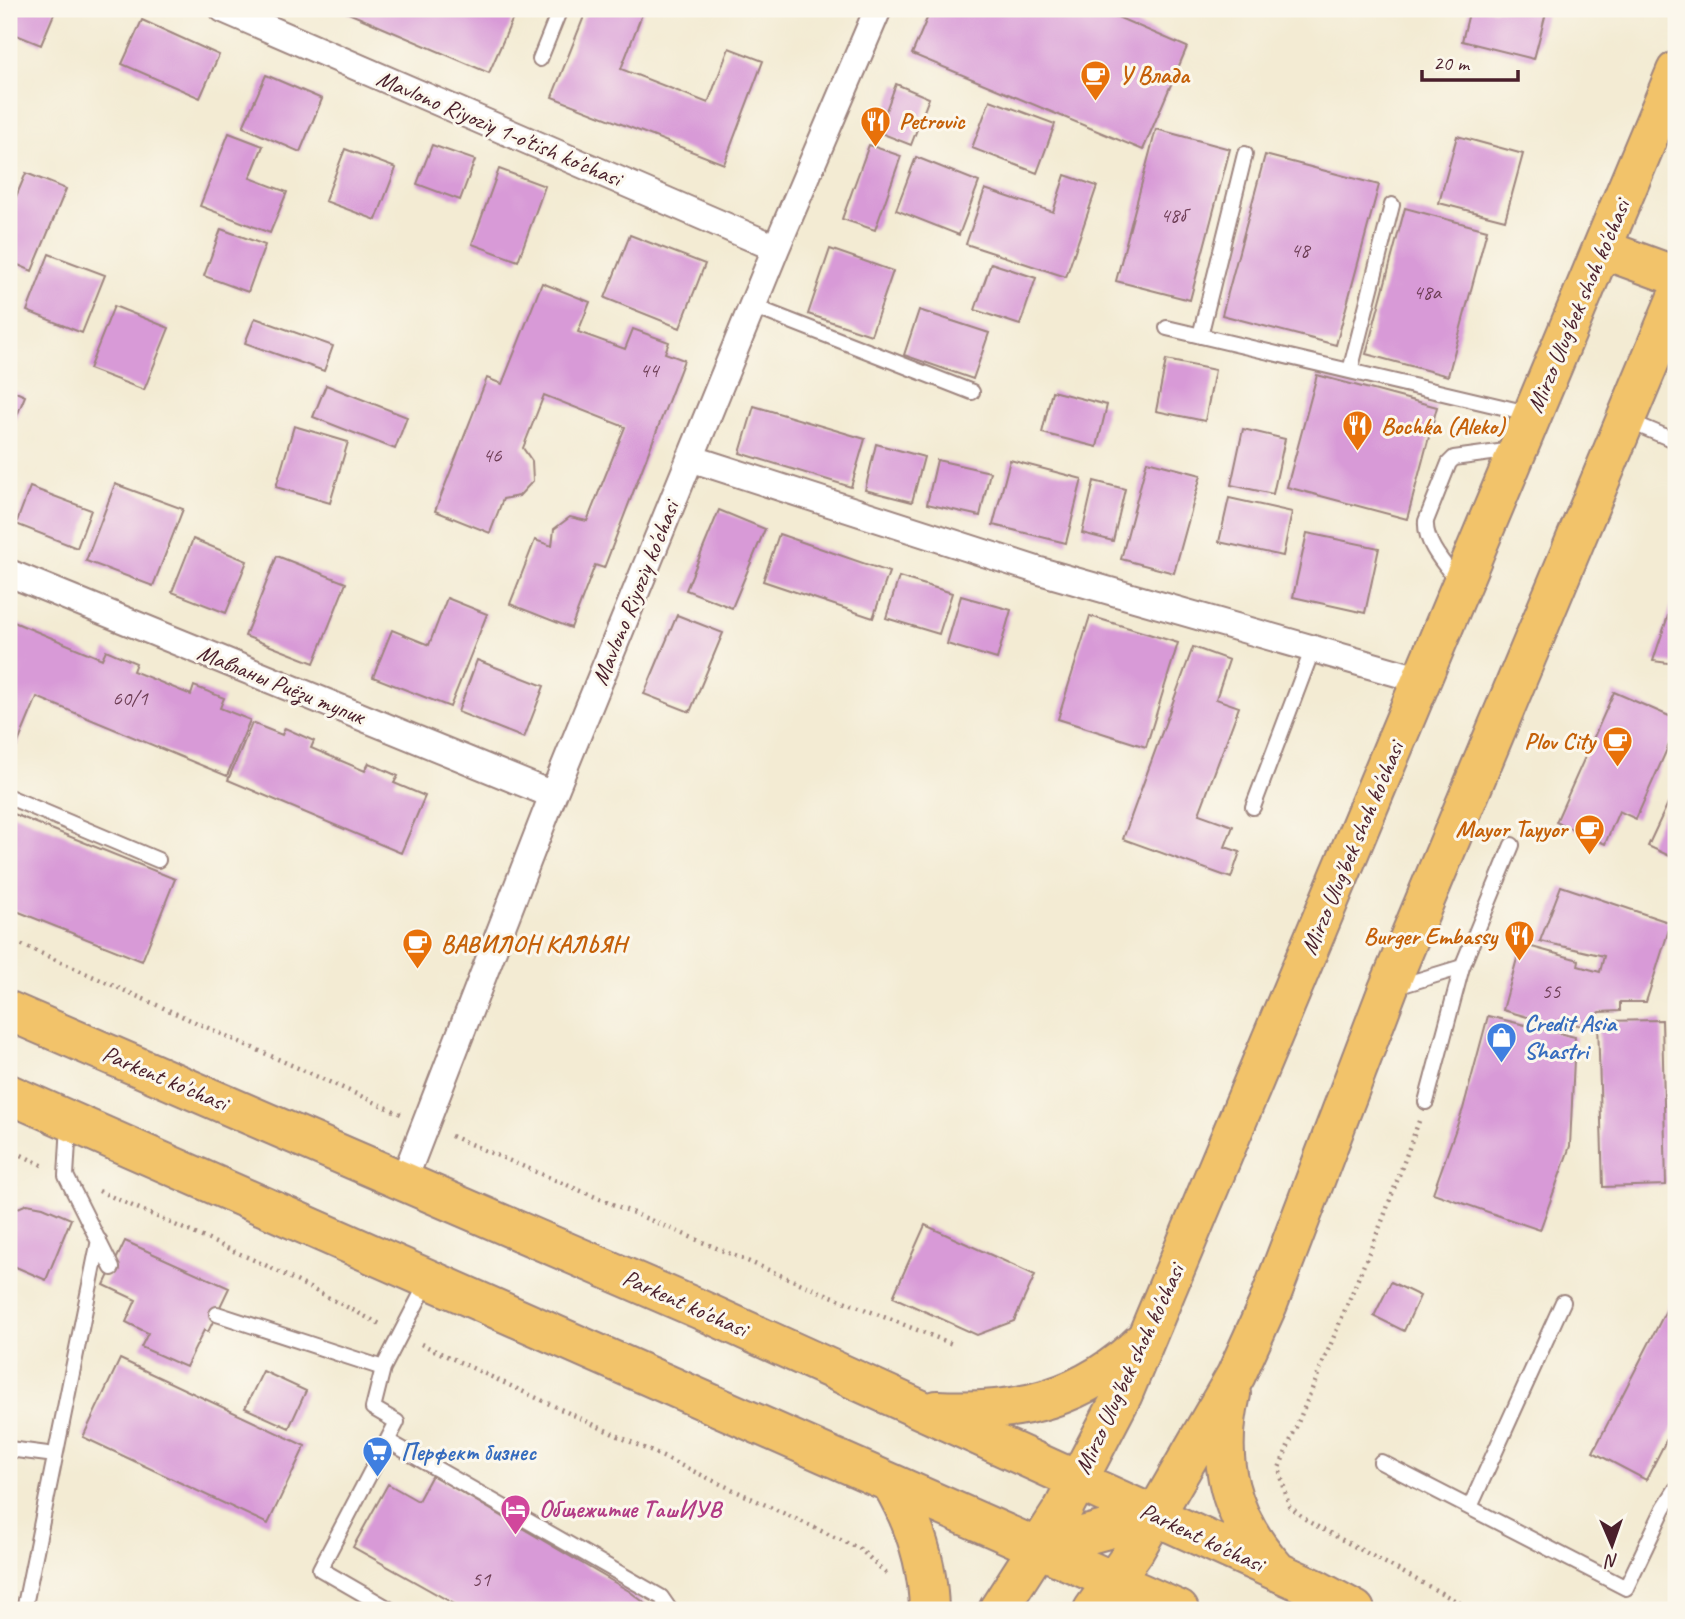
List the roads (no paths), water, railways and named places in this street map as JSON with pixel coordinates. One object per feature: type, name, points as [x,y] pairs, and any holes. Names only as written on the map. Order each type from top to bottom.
[{"type":"main road","name":"Mirzo Ulug'bek shoh ko'chasi","points":[[998,1610],[1039,1548],[1078,1480],[1123,1394],[1149,1335],[1676,71]]},
{"type":"main road","points":[[1602,250],[1676,276]]},
{"type":"main road","points":[[1103,1596],[1155,1516],[1236,1375],[1268,1304],[1388,989],[1676,299]]},
{"type":"main road","name":"Parkent ko'chasi","points":[[9,1011],[924,1409],[1279,1572],[1355,1610]]},
{"type":"main road","points":[[9,1094],[1039,1548],[1103,1596],[1179,1610]]},
{"type":"main road","points":[[924,1409],[996,1410],[1055,1398],[1108,1371],[1149,1335]]},
{"type":"main road","points":[[1236,1375],[1228,1408],[1225,1438],[1225,1466],[1229,1490],[1247,1533],[1279,1572]]},
{"type":"main road","points":[[1078,1480],[1097,1532],[1103,1596]]},
{"type":"main road","points":[[891,1483],[918,1536],[925,1564],[929,1610]]},
{"type":"main road","points":[[1039,1548],[1155,1516]]},
{"type":"street","name":"Mavlono Riyoziy 1-o'tish ko'chasi","points":[[223,9],[776,248]]},
{"type":"street","name":"Mavlono Riyoziy ko'chasi","points":[[403,1182],[553,795],[752,306],[878,9]]},
{"type":"street","points":[[690,458],[1040,571],[1422,680]]},
{"type":"street","name":"Мавланы Риёзи тупик","points":[[9,573],[553,795]]},
{"type":"lane","points":[[540,59],[560,9]]},
{"type":"lane","points":[[1200,336],[1245,154]]},
{"type":"lane","points":[[1350,371],[1392,205]]},
{"type":"lane","points":[[752,306],[972,392]]},
{"type":"lane","points":[[1167,328],[1533,414]]},
{"type":"lane","points":[[1626,420],[1676,441]]},
{"type":"lane","points":[[1461,586],[1437,553],[1425,530],[1449,463],[1454,458],[1518,450]]},
{"type":"lane","points":[[1253,807],[1313,648]]},
{"type":"lane","points":[[9,797],[158,860]]},
{"type":"lane","points":[[1426,1102],[1462,967],[1512,845]]},
{"type":"lane","points":[[1388,989],[1462,967]]},
{"type":"lane","points":[[69,1119],[66,1176],[112,1268]]},
{"type":"lane","points":[[24,1610],[99,1240]]},
{"type":"lane","points":[[391,1610],[320,1569],[397,1422],[373,1408],[383,1368],[429,1278]]},
{"type":"lane","points":[[1470,1507],[1563,1302]]},
{"type":"lane","points":[[217,1314],[383,1368]]},
{"type":"lane","points":[[388,1441],[661,1597],[670,1610]]},
{"type":"lane","points":[[9,1449],[55,1455]]},
{"type":"lane","points":[[1381,1462],[1626,1588],[1664,1507],[1676,1489]]},
{"type":"place","name":"У Влада","points":[[1096,102]]},
{"type":"place","name":"Petrovic","points":[[876,148]]},
{"type":"place","name":"Bochka (Aleko)","points":[[1358,453]]},
{"type":"place","name":"Plov City","points":[[1618,768]]},
{"type":"place","name":"Mayor Tayyor","points":[[1590,856]]},
{"type":"place","name":"Burger Embassy","points":[[1520,963]]},
{"type":"place","name":"ВАВИЛОН КАЛЬЯН","points":[[418,971]]},
{"type":"place","name":"Credit Asia Shastri","points":[[1501,1064]]},
{"type":"place","name":"Перфект бизнес","points":[[378,1479]]},
{"type":"place","name":"Общежитие ТашИУВ","points":[[516,1536]]}]
